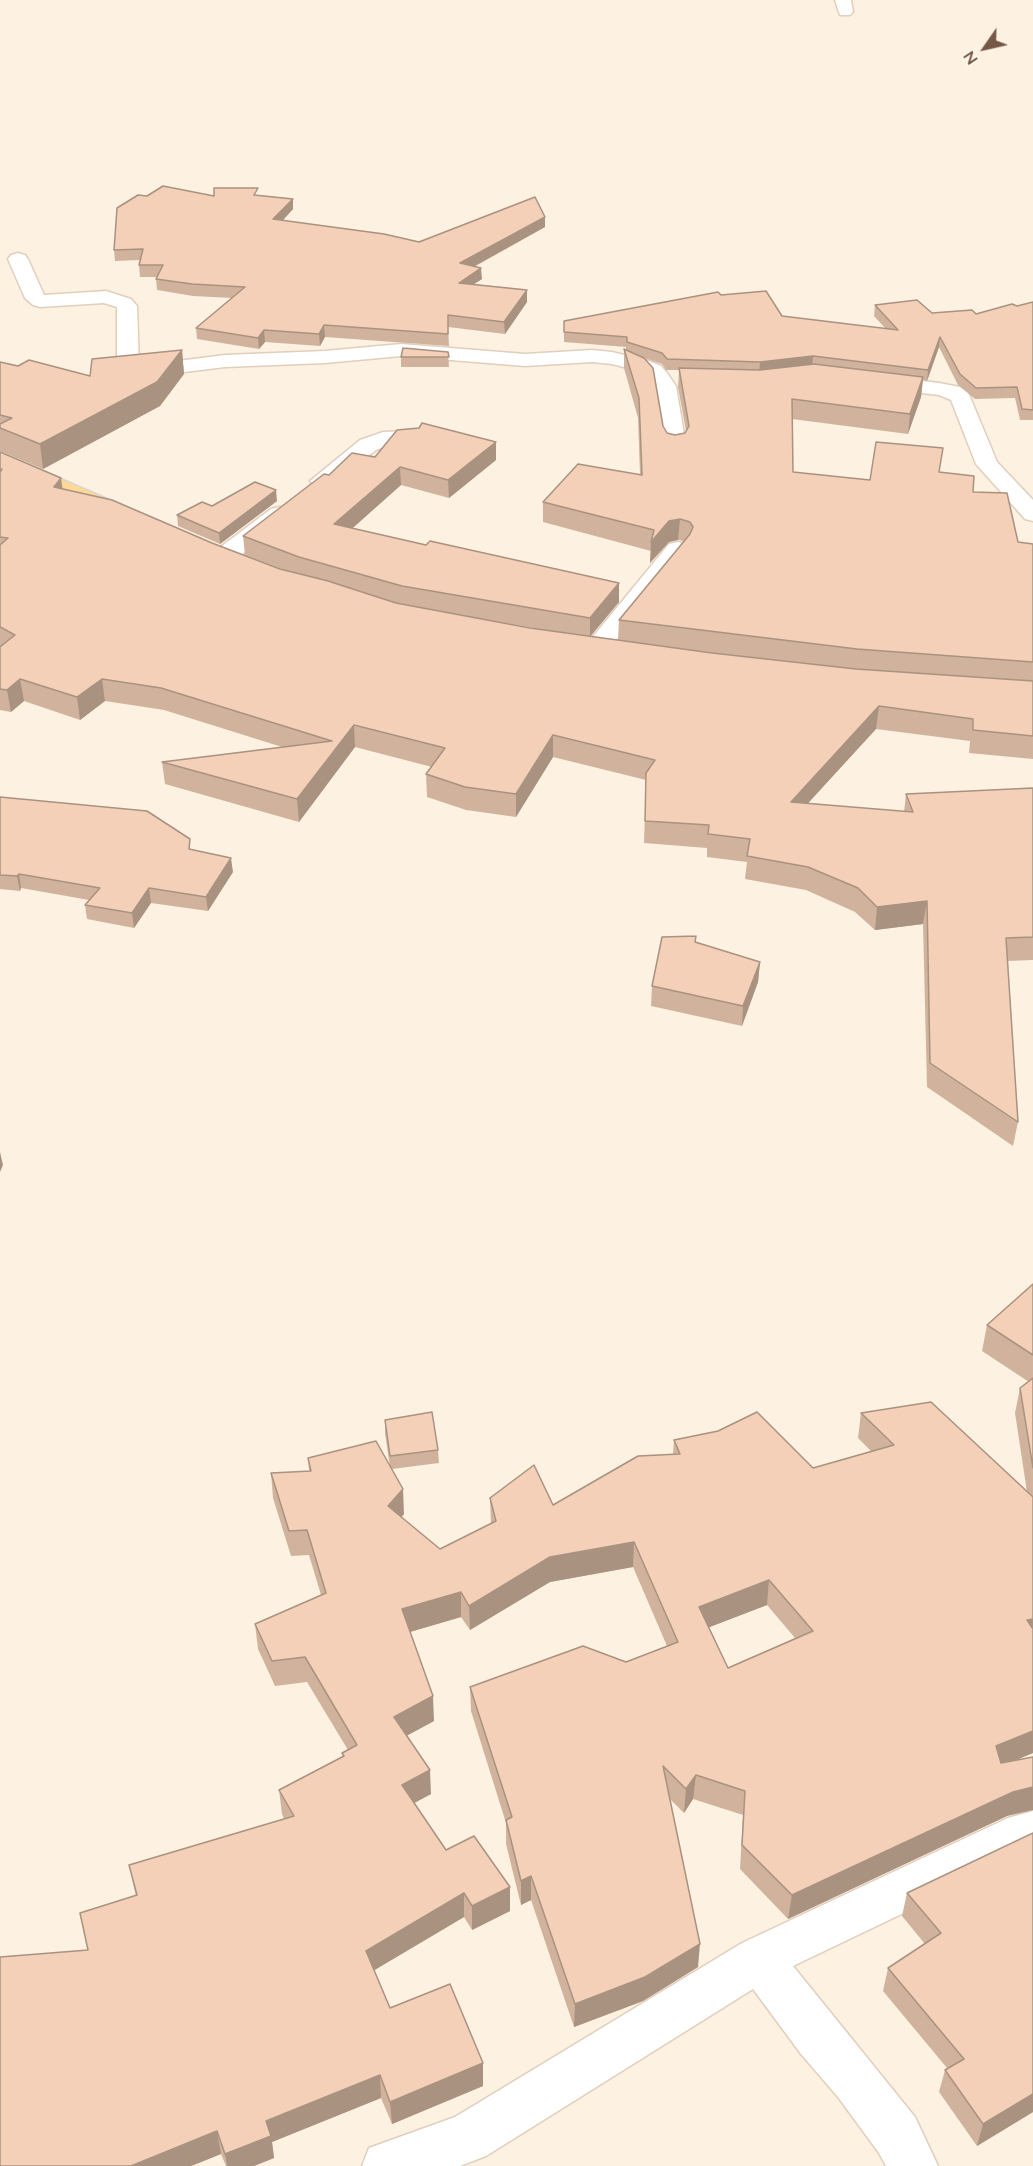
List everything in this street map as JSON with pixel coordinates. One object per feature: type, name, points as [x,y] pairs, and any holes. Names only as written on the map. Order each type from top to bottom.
[{"type":"main road","points":[[0,460],[131,518]]},
{"type":"main road","points":[[213,553],[250,568]]},
{"type":"street","points":[[18,259],[35,298],[40,301],[106,297],[127,306],[119,374],[225,361],[325,357],[401,350],[525,360],[604,356],[642,365],[670,378],[664,386],[675,446]]},
{"type":"street","points":[[858,380],[939,389],[956,394],[964,403],[987,464],[1033,514]]},
{"type":"street","points":[[213,553],[300,498],[368,445],[383,439],[411,438]]},
{"type":"street","points":[[597,649],[678,549]]},
{"type":"street","points":[[387,2166],[468,2138],[759,1959],[1024,1832],[1033,1831]]},
{"type":"street","points":[[759,1959],[897,2135],[913,2166]]},
{"type":"building","points":[[163,186],[214,196],[214,188],[258,188],[254,195],[293,199],[273,219],[384,234],[419,242],[535,197],[545,217],[460,263],[481,268],[459,283],[527,290],[504,322],[448,315],[448,334],[324,325],[319,334],[264,330],[258,338],[196,328],[245,287],[156,279],[163,265],[139,265],[143,249],[114,250],[117,208],[138,195],[147,196]]},
{"type":"building","points":[[766,291],[782,316],[898,330],[875,305],[917,300],[932,313],[972,310],[976,314],[1012,304],[1017,306],[1033,302],[1033,410],[1022,409],[1017,387],[976,388],[960,374],[940,337],[928,370],[813,356],[760,362],[667,359],[662,353],[627,342],[627,337],[564,332],[564,321],[718,292],[721,295]]},
{"type":"building","points":[[403,348],[448,352],[449,357],[401,357]]},
{"type":"building","points":[[624,349],[644,358],[653,368],[663,426],[667,433],[675,435],[685,433],[689,426],[679,368],[760,370],[814,364],[923,377],[910,414],[792,399],[793,472],[870,480],[876,442],[943,448],[939,472],[974,476],[973,492],[1007,493],[1018,542],[1033,544],[1033,662],[857,649],[619,620],[690,534],[693,527],[690,522],[680,519],[669,521],[651,542],[654,530],[543,502],[578,464],[642,475],[639,398]]},
{"type":"building","points":[[182,350],[157,382],[40,444],[0,428],[0,424],[12,418],[0,415],[0,362],[18,366],[29,360],[90,376],[92,359]]},
{"type":"building","points":[[422,423],[496,442],[448,480],[400,467],[334,524],[426,545],[430,541],[619,583],[590,618],[402,586],[299,557],[243,536],[324,474],[329,475],[352,453],[375,457],[397,430],[419,428]]},
{"type":"building","points":[[0,452],[61,478],[54,487],[112,500],[280,569],[328,581],[396,603],[530,628],[712,653],[856,669],[1033,681],[1033,736],[973,730],[973,719],[879,706],[791,802],[913,812],[906,794],[1033,788],[1033,937],[1006,938],[1018,1122],[930,1063],[927,901],[877,907],[858,888],[808,867],[747,856],[750,839],[708,834],[709,825],[645,821],[646,773],[655,760],[553,735],[516,794],[465,787],[426,774],[445,748],[354,725],[297,799],[162,762],[332,741],[161,688],[102,679],[77,697],[20,679],[7,690],[0,689],[0,647],[15,635],[0,627],[0,545],[8,538],[0,537],[0,472],[2,469],[0,470]]},
{"type":"building","points":[[255,482],[276,490],[219,533],[177,515],[202,502],[212,506]]},
{"type":"building","points":[[0,797],[147,811],[190,839],[189,849],[231,858],[206,897],[149,888],[132,913],[85,905],[100,888],[19,874],[17,876],[0,875]]},
{"type":"building","points":[[696,936],[695,942],[760,962],[743,1006],[652,986],[662,937]]},
{"type":"building","points":[[1033,1284],[1033,1355],[987,1325]]},
{"type":"building","points":[[1033,1378],[1033,1468],[1020,1388]]},
{"type":"building","points":[[931,1402],[1033,1497],[1033,1619],[1027,1620],[1033,1629],[1033,1731],[996,1746],[1001,1763],[1033,1757],[1033,1787],[1013,1792],[792,1895],[742,1845],[745,1791],[696,1775],[686,1789],[663,1766],[700,1944],[645,1977],[575,2004],[531,1876],[521,1881],[506,1820],[512,1817],[470,1687],[583,1646],[626,1662],[678,1642],[634,1542],[550,1557],[469,1606],[461,1592],[402,1609],[433,1696],[394,1717],[430,1770],[402,1785],[446,1850],[474,1836],[510,1887],[472,1906],[464,1893],[366,1951],[390,2008],[450,1984],[483,2063],[390,2102],[380,2075],[266,2121],[271,2136],[225,2154],[217,2131],[131,2166],[0,2166],[0,1957],[88,1950],[80,1913],[137,1895],[129,1865],[294,1816],[279,1790],[344,1756],[342,1753],[357,1745],[305,1657],[272,1661],[255,1624],[326,1593],[307,1530],[289,1531],[271,1473],[311,1471],[308,1458],[376,1441],[403,1489],[388,1506],[440,1549],[496,1521],[490,1498],[534,1465],[553,1505],[638,1456],[680,1454],[674,1440],[718,1431],[757,1412],[813,1468],[894,1445],[861,1413]],"holes":[[[769,1580],[813,1631],[728,1668],[699,1607]]]},
{"type":"building","points":[[432,1412],[438,1450],[390,1456],[385,1420]]},
{"type":"building","points":[[1033,1833],[1033,2094],[983,2124],[945,2070],[964,2059],[888,1968],[941,1933],[907,1893]]}]
